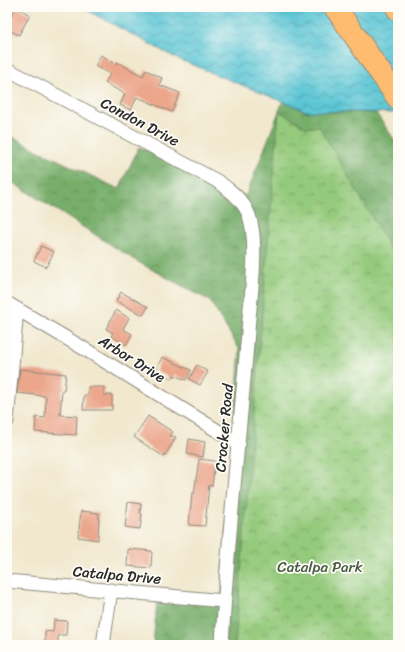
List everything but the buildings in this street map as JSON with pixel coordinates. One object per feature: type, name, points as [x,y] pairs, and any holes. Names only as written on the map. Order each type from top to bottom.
[{"type":"highway","points":[[335,7],[398,98]]},
{"type":"street","name":"Condon Drive","points":[[7,68],[217,181],[235,195],[248,214]]},
{"type":"street","name":"Crocker Road","points":[[222,645],[224,601],[239,444],[254,250],[248,214]]},
{"type":"street","name":"Arbor Drive","points":[[12,306],[239,444]]},
{"type":"street","points":[[7,421],[12,306]]},
{"type":"street","name":"Catalpa Drive","points":[[7,581],[224,601]]},
{"type":"street","points":[[102,645],[110,590]]},
{"type":"green space","name":"Catalpa Park","points":[[283,101],[306,111],[376,113],[398,145],[398,645],[153,645],[157,600],[221,604],[240,350],[210,301],[140,263],[7,179],[7,134],[119,189],[139,147],[246,196]]},
{"type":"green space","name":"Catalpa Park","points":[[279,111],[307,128],[319,126],[390,248],[398,258],[398,645],[235,645]]},
{"type":"water","points":[[81,7],[398,7],[398,113],[306,111],[178,59]]}]
